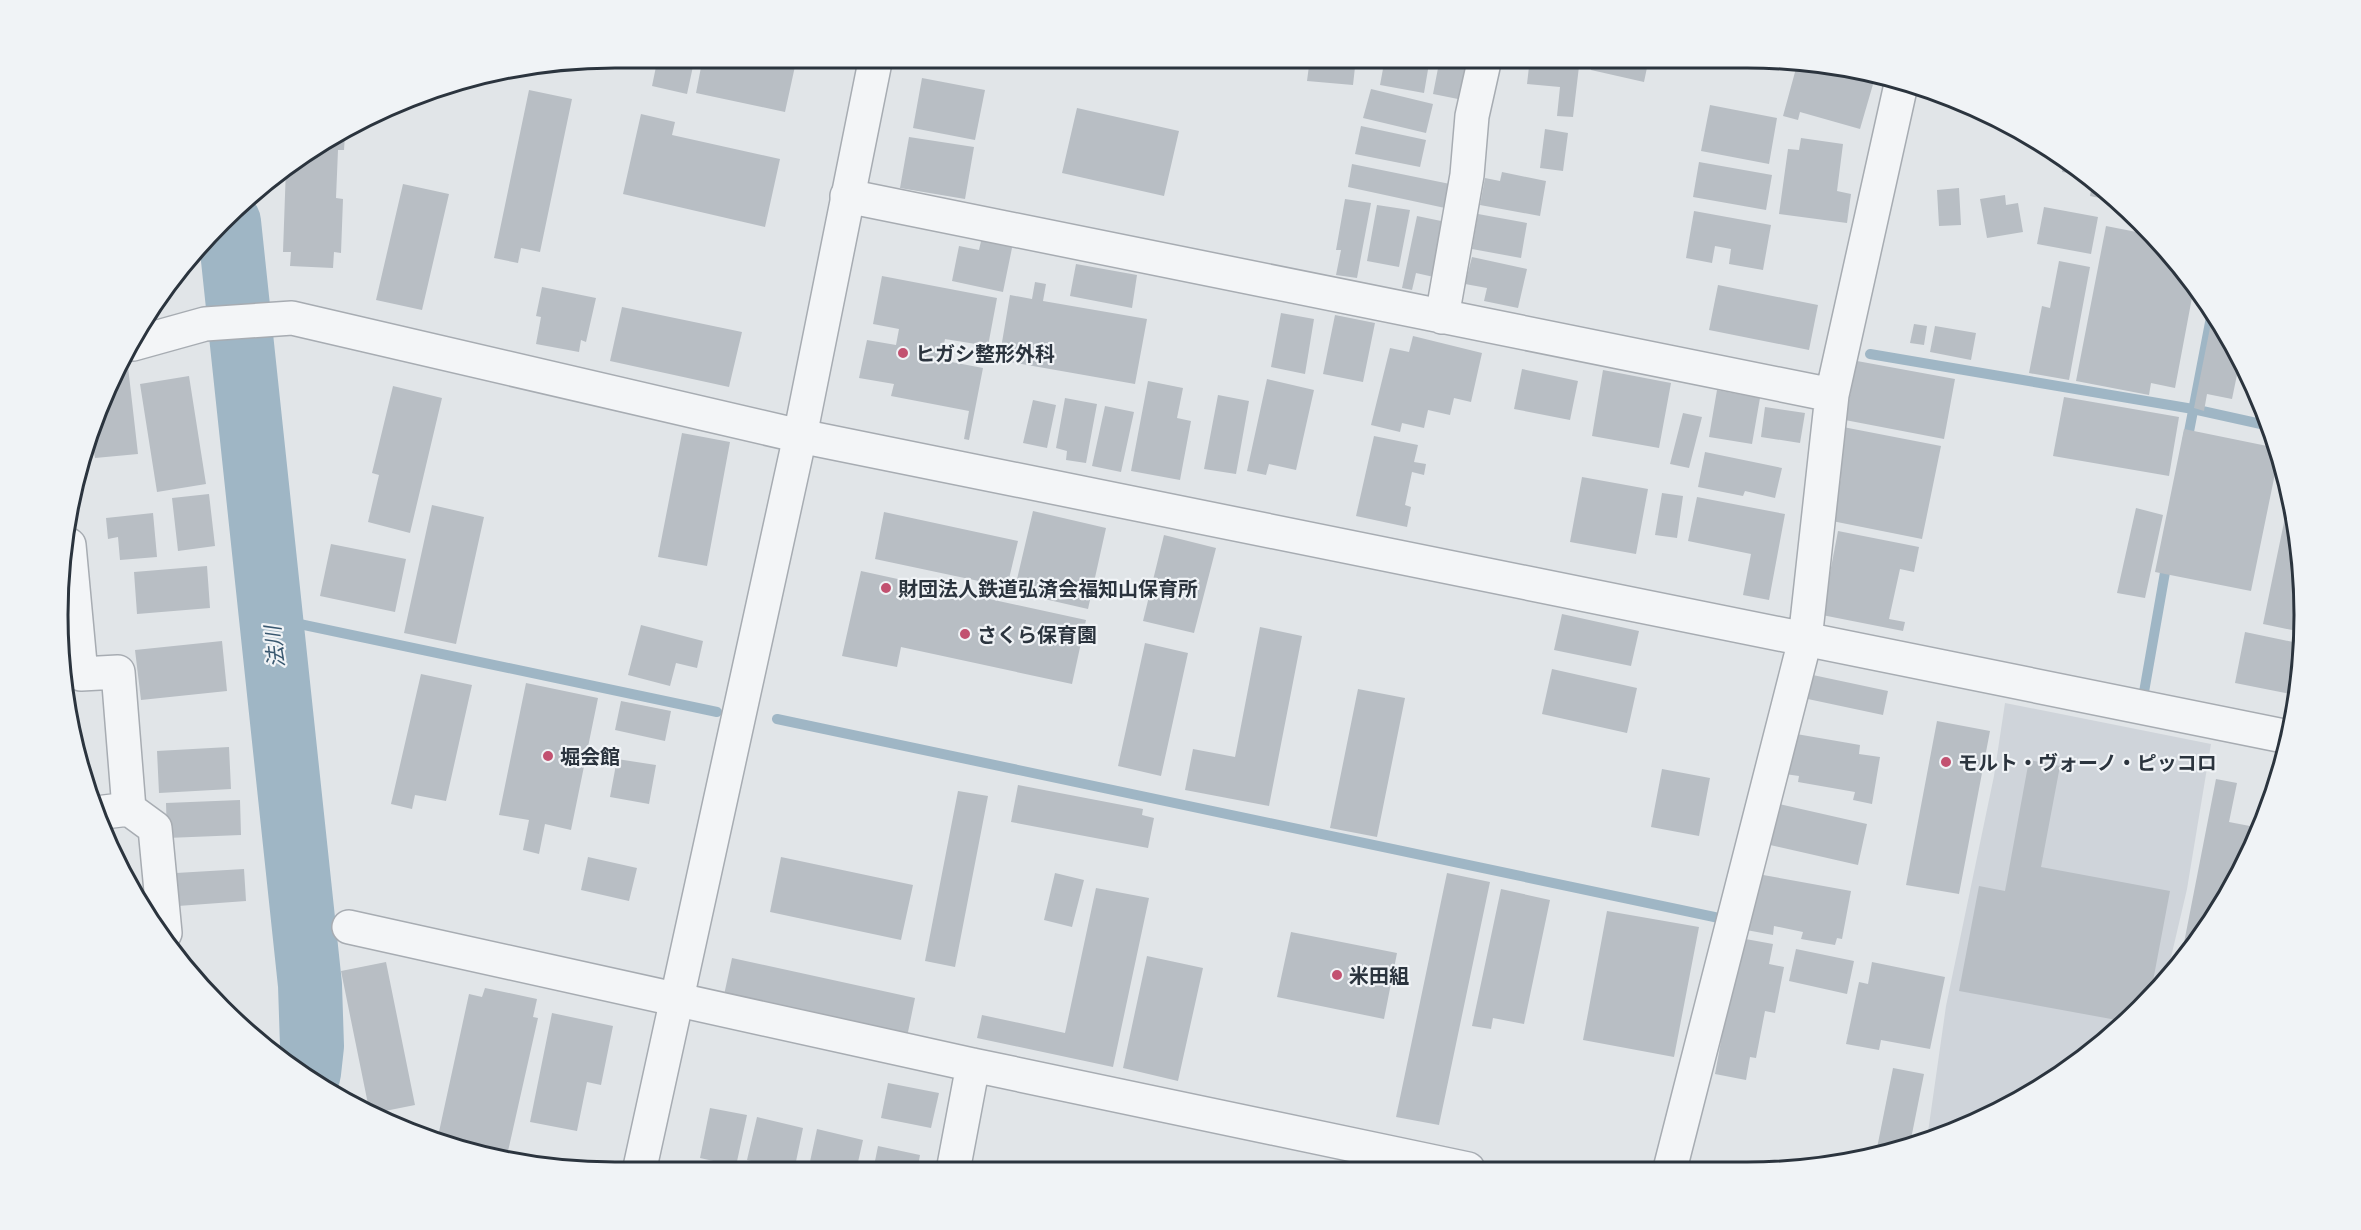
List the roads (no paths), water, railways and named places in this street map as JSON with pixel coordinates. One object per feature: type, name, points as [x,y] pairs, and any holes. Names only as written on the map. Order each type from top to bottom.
[{"type":"street","points":[[641,1162],[800,436],[874,68]]},
{"type":"street","points":[[1442,317],[1467,175],[1472,116],[1483,68]]},
{"type":"street","points":[[1672,1162],[1805,640],[1832,395],[1900,90]]},
{"type":"street","points":[[847,196],[1832,395]]},
{"type":"street","points":[[141,342],[205,324],[292,318],[800,436],[2280,735]]},
{"type":"street","points":[[71,561],[81,674],[118,672],[129,809]]},
{"type":"street","points":[[104,812],[129,809],[154,828],[164,925]]},
{"type":"street","points":[[349,927],[973,1065],[1435,1162]]},
{"type":"street","points":[[955,1162],[973,1065]]},
{"type":"waterway","name":"法川","points":[[229,227],[310,985],[312,1046],[309,1069]]},
{"type":"waterway","points":[[2187,442],[2210,325]]},
{"type":"waterway","points":[[1870,354],[2193,409],[2259,423]]},
{"type":"waterway","points":[[2144,692],[2167,561]]},
{"type":"waterway","points":[[271,618],[717,712]]},
{"type":"waterway","points":[[777,719],[1719,918]]},
{"type":"place","name":"ヒガシ整形外科","points":[[903,353]]},
{"type":"place","name":"財団法人鉄道弘済会福知山保育所","points":[[886,588]]},
{"type":"place","name":"さくら保育園","points":[[965,634]]},
{"type":"place","name":"堀会館","points":[[548,756]]},
{"type":"place","name":"モルト・ヴォーノ・ピッコロ","points":[[1946,762]]},
{"type":"place","name":"米田組","points":[[1337,975]]}]
